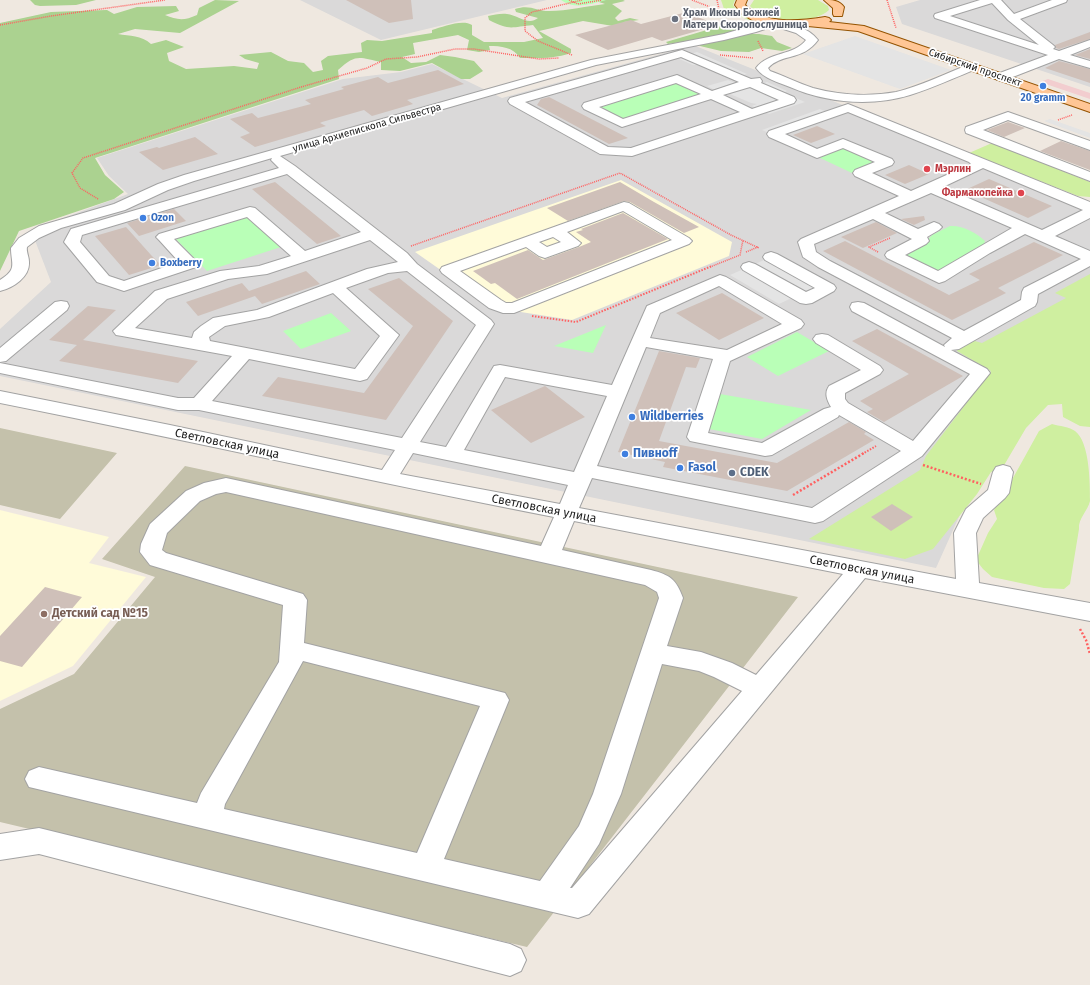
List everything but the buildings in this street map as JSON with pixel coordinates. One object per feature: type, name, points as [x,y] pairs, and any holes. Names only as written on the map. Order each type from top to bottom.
[{"type":"main road","points":[[742,0],[740,5],[743,10],[750,15],[774,22],[810,23],[860,28]]},
{"type":"main road","points":[[829,0],[840,7],[846,20],[860,28]]},
{"type":"main road","points":[[810,23],[829,19],[840,7]]},
{"type":"main road","name":"Сибирский проспект","points":[[860,28],[1090,108]]},
{"type":"street","points":[[991,0],[939,16],[1090,65]]},
{"type":"street","points":[[994,0],[1012,18],[1059,55]]},
{"type":"street","points":[[1012,18],[1062,0]]},
{"type":"street","name":"улица Архиепископа Сильвестра","points":[[0,286],[14,277],[21,269],[21,260],[17,252],[18,248],[22,242],[37,232],[51,226],[114,209],[163,187],[189,178],[595,62],[662,50],[757,28],[774,22]]},
{"type":"street","points":[[774,22],[794,28],[810,37],[812,40],[804,49],[769,62],[762,68],[766,73],[824,95],[839,97],[887,96],[905,92],[972,67]]},
{"type":"street","points":[[1001,77],[1090,43]]},
{"type":"street","points":[[623,47],[640,44],[662,50]]},
{"type":"street","points":[[806,94],[632,152],[605,151],[514,101],[698,49],[806,94],[861,113],[1088,206]]},
{"type":"street","points":[[682,53],[790,100]]},
{"type":"street","points":[[604,76],[637,91]]},
{"type":"street","points":[[751,113],[712,95],[677,79],[588,106],[622,123],[712,95],[767,78]]},
{"type":"street","points":[[861,113],[894,101],[901,97],[905,92]]},
{"type":"street","points":[[848,108],[774,134],[817,154],[843,143],[887,162],[860,173],[911,196]]},
{"type":"street","points":[[1090,146],[1008,116],[971,130],[1090,177]]},
{"type":"street","points":[[272,155],[401,256],[411,267],[485,324],[387,478]]},
{"type":"street","points":[[548,556],[653,310],[720,280],[745,261],[771,258],[978,165],[978,162],[973,159]]},
{"type":"street","points":[[290,169],[197,211],[164,237],[190,264],[124,286],[103,279],[72,242],[76,232],[197,211],[250,211],[302,257]]},
{"type":"street","points":[[930,187],[1090,257]]},
{"type":"street","points":[[624,206],[684,241],[514,308],[504,308],[495,304],[448,270],[555,231],[624,206]]},
{"type":"street","points":[[1043,236],[1088,206]]},
{"type":"street","points":[[873,212],[918,234],[921,241],[893,255],[939,278],[984,250],[1024,228]]},
{"type":"street","points":[[918,234],[934,227]]},
{"type":"street","points":[[527,241],[545,253],[573,243],[555,231]]},
{"type":"street","points":[[335,287],[390,335],[360,375],[122,331],[161,295],[226,274],[261,271],[372,234]]},
{"type":"street","points":[[795,247],[958,342],[1029,302],[1030,292],[1090,260]]},
{"type":"street","points":[[745,261],[806,299],[828,288],[771,258]]},
{"type":"street","points":[[202,345],[200,336],[209,326],[228,319],[252,316],[391,267],[402,265],[411,267]]},
{"type":"street","points":[[428,280],[451,272]]},
{"type":"street","points":[[639,341],[729,356],[795,324],[720,280]]},
{"type":"street","points":[[0,357],[61,306]]},
{"type":"street","points":[[0,368],[178,404],[199,404],[451,455],[582,475],[815,516],[915,451],[981,374],[858,307]]},
{"type":"street","points":[[822,338],[874,370],[836,390],[836,399],[840,406],[915,451]]},
{"type":"street","points":[[199,404],[245,353]]},
{"type":"street","points":[[723,355],[696,437],[765,450],[831,413]]},
{"type":"street","points":[[451,455],[500,370],[618,392]]},
{"type":"street","name":"Светловская улица","points":[[0,397],[170,431],[387,478],[968,590],[1090,612]]},
{"type":"street","points":[[968,590],[965,533],[974,514],[998,493],[1003,472]]},
{"type":"street","points":[[209,818],[211,802],[291,663],[295,600],[158,560],[151,552],[152,544],[158,529],[193,496],[211,488],[226,485],[651,578],[667,587],[671,598],[607,794],[589,834],[547,897]]},
{"type":"street","points":[[39,779],[578,904],[860,569]]},
{"type":"street","points":[[292,648],[496,700],[425,868]]},
{"type":"street","points":[[652,653],[701,662],[723,670],[759,688]]},
{"type":"street","points":[[0,847],[39,841],[510,960]]},
{"type":"path","points":[[0,26],[52,16],[165,0]]},
{"type":"path","points":[[569,0],[572,2],[589,3],[602,0]]},
{"type":"path","points":[[589,3],[582,0],[532,12],[525,18],[525,31],[538,41],[566,53],[595,62]]},
{"type":"path","points":[[692,0],[757,28],[769,62]]},
{"type":"path","points":[[717,0],[719,9],[717,10]]},
{"type":"path","points":[[691,15],[693,13],[712,8]]},
{"type":"path","points":[[114,209],[80,188],[72,173],[83,158],[301,87],[367,68],[386,59],[417,57],[455,49],[474,49],[539,59],[560,58]]},
{"type":"path","points":[[712,54],[744,57],[769,62]]},
{"type":"path","points":[[1038,127],[1077,114]]},
{"type":"path","points":[[743,240],[745,261]]},
{"type":"path","points":[[532,316],[576,322],[745,261],[758,247]]},
{"type":"path","points":[[791,496],[877,446]]},
{"type":"path","points":[[1067,608],[1086,640],[1090,654]]},
{"type":"shaded area","points":[[300,0],[547,0],[381,40]]},
{"type":"shaded area","points":[[920,0],[1090,0],[1090,87],[902,24],[896,7]]},
{"type":"shaded area","points":[[855,36],[951,70],[900,89],[803,54]]},
{"type":"shaded area","points":[[693,45],[1090,204],[1090,330],[1019,383],[936,568],[0,376],[0,329],[51,282],[31,230],[128,194],[109,176],[97,158],[343,79],[401,72],[432,64],[502,98]]},
{"type":"shaded area","points":[[697,52],[747,74],[740,76],[759,85],[767,82],[787,91],[784,93],[805,102],[769,114],[752,106],[757,104],[730,94],[735,92],[728,89],[719,92],[707,86],[728,80],[735,83],[740,82],[702,65],[693,65],[677,58]]},
{"type":"shaded area","points":[[1048,79],[1090,93],[1090,99],[1040,82]]},
{"type":"shaded area","points":[[820,109],[827,112],[769,133],[762,130]]},
{"type":"shaded area","points":[[1050,119],[1090,133],[1090,138],[1044,121]]},
{"type":"shaded area","points":[[621,180],[732,242],[729,256],[572,320],[495,308],[415,252]]},
{"type":"shaded area","points":[[771,257],[821,284],[779,304],[730,275]]},
{"type":"shaded area","points":[[0,428],[117,453],[60,519],[0,505]]},
{"type":"shaded area","points":[[185,466],[798,597],[527,947],[0,822],[0,709],[74,674],[155,577],[102,559]]},
{"type":"shaded area","points":[[0,510],[109,537],[89,563],[146,577],[73,666],[0,701]]},
{"type":"green space","points":[[30,0],[96,0],[76,5],[40,6],[35,5]]},
{"type":"green space","points":[[215,0],[239,1],[180,33],[135,29],[118,34],[139,37],[151,44],[166,40],[184,47],[167,53],[169,61],[186,69],[234,66],[257,69],[259,63],[245,59],[239,55],[271,52],[288,61],[304,63],[313,72],[323,70],[321,61],[328,56],[362,52],[361,43],[367,40],[382,41],[432,33],[432,30],[458,23],[468,23],[472,25],[472,35],[484,42],[524,42],[543,38],[533,25],[506,27],[489,20],[488,16],[502,14],[511,15],[527,21],[538,18],[516,12],[515,9],[525,7],[544,11],[556,11],[605,4],[593,0],[623,0],[625,1],[612,4],[622,11],[615,18],[618,21],[630,18],[639,20],[624,22],[619,27],[583,21],[539,31],[571,49],[571,53],[552,57],[520,58],[514,51],[498,46],[489,46],[490,50],[479,52],[467,50],[469,40],[458,35],[413,43],[415,54],[402,57],[411,63],[426,62],[440,55],[474,61],[483,71],[470,79],[461,79],[432,63],[400,71],[381,70],[381,62],[362,58],[353,59],[338,70],[339,79],[95,158],[105,175],[124,192],[114,199],[19,231],[0,271],[0,23],[51,12],[107,10],[114,14],[137,7],[176,6],[179,11],[165,15],[177,19],[184,19],[197,15],[199,8]]},
{"type":"green space","points":[[561,0],[606,0],[583,5],[571,5]]},
{"type":"green space","points":[[721,0],[735,0],[733,5],[743,14],[767,22],[761,26],[757,23],[723,10]]},
{"type":"green space","points":[[754,0],[818,0],[828,6],[829,10],[822,15],[812,18],[789,20],[765,15],[756,11],[750,6]]},
{"type":"green space","points":[[734,22],[744,22],[749,25],[710,38],[668,44],[666,42]]},
{"type":"green space","points":[[743,34],[772,36],[777,42],[792,48],[782,51],[761,48],[749,52],[721,51],[700,46],[698,43]]},
{"type":"green space","points":[[675,83],[703,96],[625,120],[599,106]]},
{"type":"green space","points":[[992,143],[1090,182],[1090,197],[1078,196],[969,153]]},
{"type":"green space","points":[[839,149],[848,149],[859,152],[869,157],[876,163],[852,173],[818,157]]},
{"type":"green space","points":[[249,215],[284,246],[207,271],[175,238]]},
{"type":"green space","points":[[950,226],[964,228],[974,232],[985,241],[984,244],[964,255],[946,270],[935,272],[907,256],[907,253],[923,245],[932,235]]},
{"type":"green space","points":[[1090,274],[1090,427],[1080,426],[1063,417],[1062,404],[1048,405],[1026,428],[1003,467],[991,472],[977,494],[933,549],[905,559],[809,539],[920,470],[926,456],[991,371],[957,351],[957,346],[971,340],[982,343],[1066,298],[1055,293]]},
{"type":"green space","points":[[331,313],[351,331],[301,349],[283,331]]},
{"type":"green space","points":[[606,325],[593,353],[554,346]]},
{"type":"green space","points":[[797,332],[829,351],[778,376],[747,357]]},
{"type":"green space","points":[[720,394],[811,410],[762,439],[709,429]]},
{"type":"green space","points":[[1052,424],[1073,430],[1080,436],[1084,444],[1089,474],[1090,501],[1079,525],[1070,584],[1064,589],[1044,588],[992,577],[976,560],[988,533],[997,519],[994,510],[1039,431]]},
{"type":"place","name":"Храм Иконы Божией Матери Скоропослушница","points":[[675,19]]},
{"type":"place","name":"20 gramm","points":[[1043,86]]},
{"type":"place","name":"Мэрлин","points":[[927,169]]},
{"type":"place","name":"Фармакопейка","points":[[1021,193]]},
{"type":"place","name":"Ozon","points":[[143,218]]},
{"type":"place","name":"Boxberry","points":[[152,263]]},
{"type":"place","name":"Wildberries","points":[[632,417]]},
{"type":"place","name":"Пивноff","points":[[625,454]]},
{"type":"place","name":"Fasol","points":[[680,468]]},
{"type":"place","name":"CDEK","points":[[732,473]]},
{"type":"place","name":"Детский сад №15","points":[[44,614]]}]
